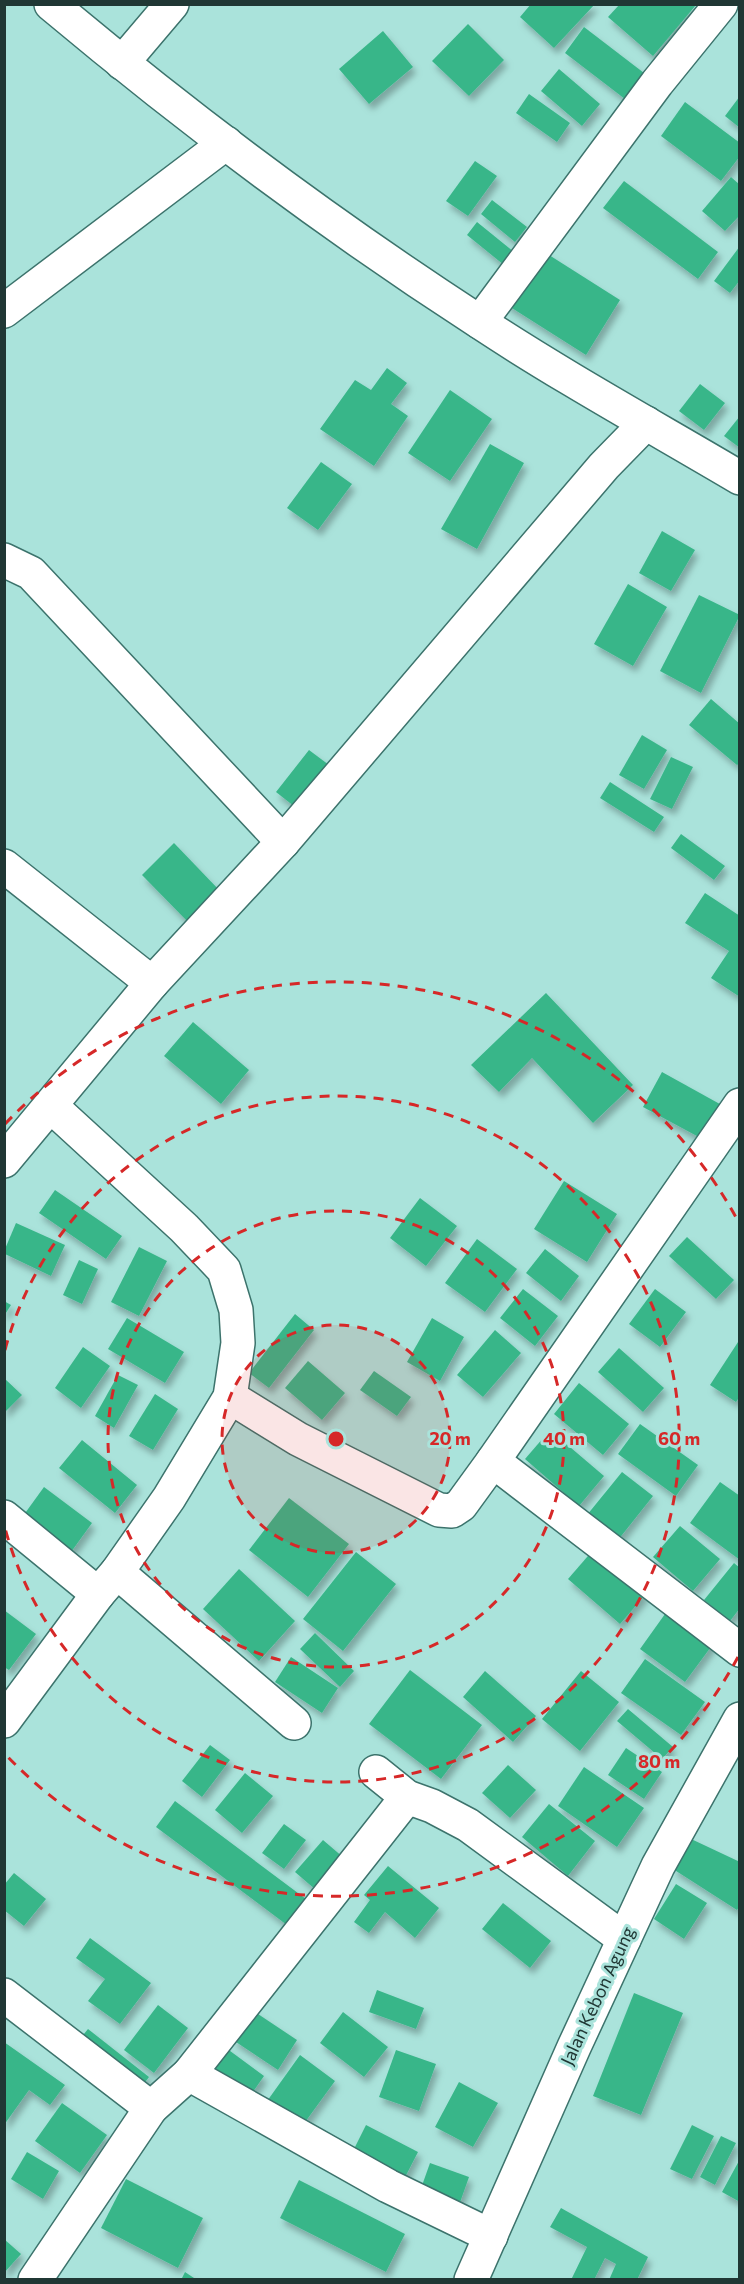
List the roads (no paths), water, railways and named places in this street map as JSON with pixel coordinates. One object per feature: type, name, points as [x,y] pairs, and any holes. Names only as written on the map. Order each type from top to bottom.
[{"type":"street","points":[[51,4],[122,63],[226,143],[379,255],[480,322],[740,478]]},
{"type":"street","points":[[122,63],[172,4]]},
{"type":"street","points":[[480,322],[650,92],[721,4]]},
{"type":"street","points":[[4,311],[226,143]]},
{"type":"street","points":[[4,1161],[152,983],[283,842],[604,466],[646,423]]},
{"type":"street","points":[[4,560],[31,573],[283,842]]},
{"type":"street","points":[[4,866],[152,983]]},
{"type":"street","points":[[230,1397],[298,1439],[439,1510],[452,1511],[461,1505],[728,1146],[740,1105]]},
{"type":"street","points":[[4,1721],[169,1498],[230,1397],[238,1343],[236,1310],[224,1270],[184,1228],[51,1106]]},
{"type":"street","points":[[493,1461],[740,1650]]},
{"type":"street","points":[[4,1517],[108,1583],[294,1723]]},
{"type":"street","name":"Jalan Kebon Agung","points":[[471,2280],[658,1866],[740,1719]]},
{"type":"street","points":[[376,1772],[407,1797],[432,1806],[468,1825],[624,1939]]},
{"type":"street","points":[[34,2280],[151,2109],[189,2074],[407,1797]]},
{"type":"street","points":[[5,1998],[151,2109]]},
{"type":"street","points":[[189,2074],[388,2186],[491,2236]]}]
